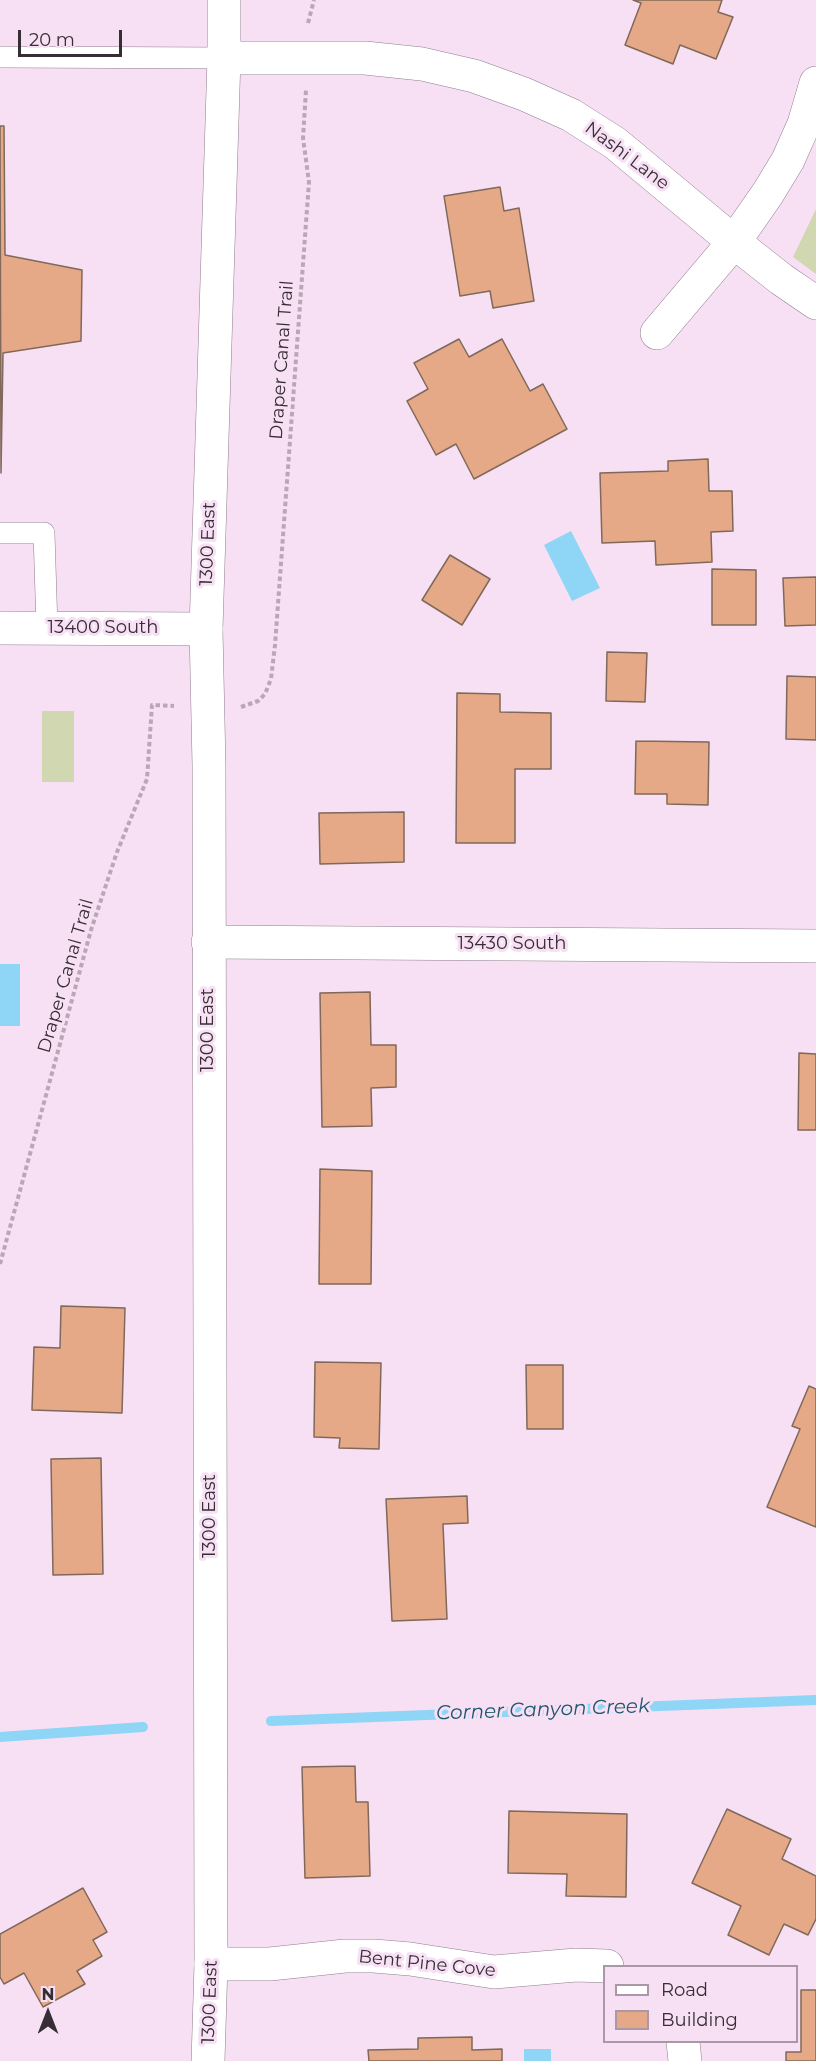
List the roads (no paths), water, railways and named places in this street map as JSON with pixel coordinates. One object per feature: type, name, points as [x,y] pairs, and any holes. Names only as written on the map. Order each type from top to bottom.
[{"type":"street","name":"1300 East","points":[[208,2061],[212,1964],[209,765],[206,629],[224,0]]},
{"type":"street","name":"Nashi Lane","points":[[224,58],[365,58],[422,64],[474,76],[524,93],[571,116],[615,143],[734,242],[816,303]]},
{"type":"street","points":[[657,333],[734,242],[788,160],[804,124],[816,83]]},
{"type":"street","name":"13400 South","points":[[0,628],[206,629]]},
{"type":"street","name":"13430 South","points":[[208,942],[816,946]]},
{"type":"street","name":"Bent Pine Cove","points":[[212,1964],[270,1964],[345,1956],[374,1956],[494,1972],[576,1965],[603,1966]]},
{"type":"street","points":[[683,2043],[685,2061]]},
{"type":"lane","points":[[0,57],[224,58]]},
{"type":"lane","points":[[0,533],[44,533],[47,628]]},
{"type":"water","points":[[571,531],[600,588],[572,601],[544,545]]},
{"type":"water","points":[[0,964],[20,964],[20,1026],[0,1026]]},
{"type":"water","points":[[524,2049],[551,2049],[551,2061],[524,2061]]},
{"type":"waterway","name":"Corner Canyon Creek","points":[[271,1721],[816,1700]]},
{"type":"waterway","name":"Corner Canyon Creek","points":[[0,1737],[143,1727]]}]
